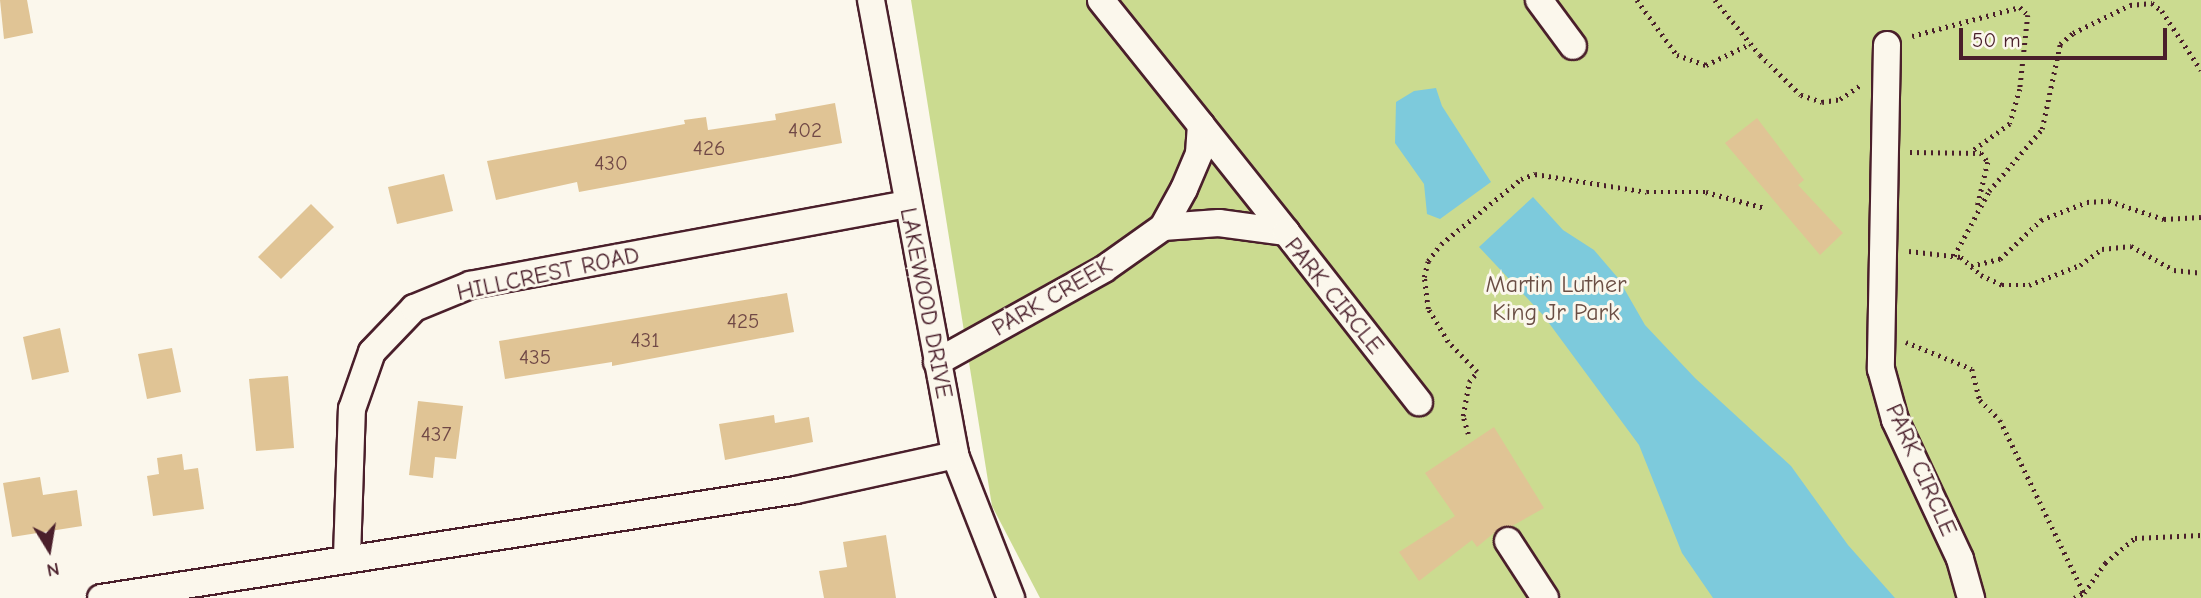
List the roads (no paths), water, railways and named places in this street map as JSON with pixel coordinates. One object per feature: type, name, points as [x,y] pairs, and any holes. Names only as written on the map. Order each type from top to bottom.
[{"type":"street","name":"LAKEWOOD DRIVE","points":[[872,0],[907,204],[955,455],[1000,579],[1011,598]]},
{"type":"street","points":[[1101,0],[1286,232]]},
{"type":"street","points":[[1539,0],[1573,46]]},
{"type":"street","name":"PARK CIRCLE","points":[[1887,45],[1881,369],[1895,420],[1960,559],[1971,598]]},
{"type":"street","points":[[1163,227],[1199,153],[1201,125]]},
{"type":"street","name":"HILLCREST ROAD","points":[[347,557],[352,410],[372,352],[414,308],[470,285],[907,204]]},
{"type":"street","name":"PARK CIRCLE","points":[[1163,227],[1219,223],[1286,232],[1419,402]]},
{"type":"street","name":"PARK CREEK","points":[[937,362],[1104,269],[1163,227]]},
{"type":"street","points":[[101,598],[347,557],[796,490],[955,455]]},
{"type":"street","points":[[1508,541],[1545,598]]},
{"type":"water","points":[[1436,88],[1442,106],[1491,182],[1440,219],[1427,214],[1424,184],[1395,143],[1396,102],[1414,91]]},
{"type":"water","points":[[1533,197],[1563,230],[1594,250],[1618,278],[1645,325],[1695,378],[1791,466],[1848,545],[1895,598],[1713,598],[1682,553],[1639,445],[1543,315],[1479,247]]},
{"type":"park label","name":"Martin Luther King Jr Park","points":[[1556,299]]}]
